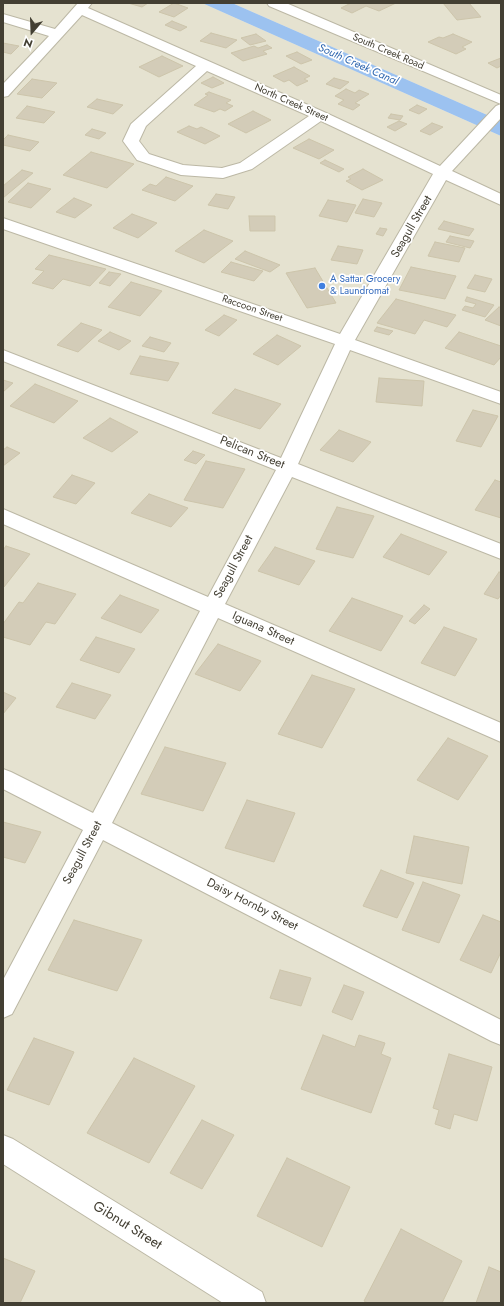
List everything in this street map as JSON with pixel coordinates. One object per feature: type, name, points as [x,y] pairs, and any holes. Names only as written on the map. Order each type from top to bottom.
[{"type":"street","name":"South Creek Road","points":[[274,3],[500,107]]},
{"type":"street","points":[[3,93],[82,6]]},
{"type":"street","name":"North Creek Street","points":[[82,6],[205,65],[319,115],[501,200]]},
{"type":"street","points":[[3,18],[58,34]]},
{"type":"street","points":[[205,65],[139,124],[131,141],[143,157],[181,170],[223,173],[246,166],[310,123],[319,115]]},
{"type":"street","name":"Seagull Street","points":[[3,1006],[97,825],[287,467],[345,342],[442,173],[477,136],[500,107]]},
{"type":"street","name":"Raccoon Street","points":[[3,223],[501,398]]},
{"type":"street","name":"Pelican Street","points":[[3,355],[501,552]]},
{"type":"street","name":"Iguana Street","points":[[3,516],[501,733]]},
{"type":"street","name":"Daisy Hornby Street","points":[[3,778],[501,1033]]},
{"type":"street","name":"Gibnut Street","points":[[3,1148],[251,1303]]},
{"type":"shaded area","points":[[3,3],[202,3],[501,136],[501,1303],[3,1303]]},
{"type":"shaded area","points":[[232,3],[501,3],[501,121],[485,114]]},
{"type":"water","name":"South Creek Canal","points":[[202,3],[232,3],[501,121],[501,136]]},
{"type":"building","points":[[128,3],[148,3],[142,7]]},
{"type":"building","points":[[174,3],[188,8],[174,17],[159,12]]},
{"type":"building","points":[[351,3],[396,3],[379,11],[366,6],[352,13],[341,8]]},
{"type":"building","points":[[443,3],[469,3],[481,17],[457,20]]},
{"type":"building","points":[[172,21],[187,27],[180,31],[165,25]]},
{"type":"building","points":[[211,33],[237,40],[226,48],[200,41]]},
{"type":"building","points":[[256,34],[266,41],[250,45],[241,38]]},
{"type":"building","points":[[453,34],[472,42],[462,47],[466,49],[456,54],[428,42],[439,37],[443,38]]},
{"type":"building","points":[[3,43],[19,46],[11,54],[3,52]]},
{"type":"building","points":[[267,45],[272,48],[263,51],[267,54],[243,61],[231,53],[254,46],[258,48]]},
{"type":"building","points":[[297,52],[312,60],[301,64],[286,56]]},
{"type":"building","points":[[162,56],[183,66],[159,77],[139,67]]},
{"type":"building","points":[[501,58],[501,66],[497,68],[488,63]]},
{"type":"building","points":[[294,67],[310,76],[304,79],[308,81],[297,86],[289,80],[284,82],[273,76]]},
{"type":"building","points":[[213,77],[224,83],[212,88],[201,83]]},
{"type":"building","points":[[334,78],[349,82],[340,89],[326,84]]},
{"type":"building","points":[[32,79],[57,83],[42,98],[17,94]]},
{"type":"building","points":[[346,89],[355,93],[359,90],[369,94],[355,103],[360,105],[353,110],[338,104],[344,100],[335,96]]},
{"type":"building","points":[[209,92],[231,100],[226,103],[233,106],[225,111],[220,109],[214,112],[194,105],[208,95],[205,94]]},
{"type":"building","points":[[97,99],[123,105],[113,114],[87,107]]},
{"type":"building","points":[[417,105],[427,109],[419,114],[409,110]]},
{"type":"building","points":[[27,106],[55,112],[44,123],[16,118]]},
{"type":"building","points":[[253,111],[271,120],[246,133],[228,124]]},
{"type":"building","points":[[391,114],[403,116],[400,120],[388,118]]},
{"type":"building","points":[[399,121],[407,124],[395,131],[387,127]]},
{"type":"building","points":[[432,123],[443,127],[430,135],[420,131]]},
{"type":"building","points":[[189,126],[197,129],[201,127],[220,136],[205,144],[177,132]]},
{"type":"building","points":[[92,129],[106,133],[99,139],[85,135]]},
{"type":"building","points":[[8,135],[39,142],[30,151],[3,145],[3,140]]},
{"type":"building","points":[[309,139],[334,150],[319,159],[293,148]]},
{"type":"building","points":[[91,152],[134,164],[107,188],[63,175]]},
{"type":"building","points":[[325,160],[344,169],[339,172],[320,163]]},
{"type":"building","points":[[363,169],[383,180],[362,190],[346,181],[351,179],[348,177]]},
{"type":"building","points":[[22,170],[33,173],[3,198],[3,186]]},
{"type":"building","points":[[166,177],[193,186],[175,201],[142,190],[150,184],[156,186]]},
{"type":"building","points":[[28,183],[51,189],[31,208],[8,202]]},
{"type":"building","points":[[216,194],[235,197],[228,209],[208,205]]},
{"type":"building","points":[[74,198],[92,205],[75,218],[56,212]]},
{"type":"building","points":[[363,199],[382,203],[374,217],[355,213]]},
{"type":"building","points":[[328,200],[356,205],[347,222],[319,216]]},
{"type":"building","points":[[132,214],[157,223],[138,238],[113,228]]},
{"type":"building","points":[[249,216],[275,216],[275,231],[250,231]]},
{"type":"building","points":[[444,221],[474,229],[469,236],[438,229]]},
{"type":"building","points":[[380,228],[387,229],[383,236],[376,234]]},
{"type":"building","points":[[204,230],[233,241],[204,263],[175,251]]},
{"type":"building","points":[[450,236],[474,241],[470,248],[446,242]]},
{"type":"building","points":[[435,242],[465,248],[459,262],[428,256]]},
{"type":"building","points":[[338,246],[363,250],[357,264],[331,260]]},
{"type":"building","points":[[245,251],[280,265],[270,272],[235,259]]},
{"type":"building","points":[[49,255],[106,269],[90,286],[63,279],[53,289],[32,283],[44,271],[35,269]]},
{"type":"building","points":[[231,262],[263,271],[254,281],[221,272]]},
{"type":"building","points":[[411,267],[456,276],[445,299],[399,290]]},
{"type":"building","points":[[315,268],[336,303],[307,308],[286,273]]},
{"type":"building","points":[[109,272],[121,274],[110,286],[99,283]]},
{"type":"building","points":[[475,275],[492,279],[485,292],[467,288]]},
{"type":"building","points":[[131,282],[162,291],[140,316],[108,307]]},
{"type":"building","points":[[467,297],[494,305],[485,317],[462,310],[465,306],[473,308],[476,304],[465,301]]},
{"type":"building","points":[[396,299],[456,315],[447,327],[424,320],[415,334],[377,323]]},
{"type":"building","points":[[499,307],[501,308],[501,326],[485,320]]},
{"type":"building","points":[[224,315],[237,320],[219,336],[205,330]]},
{"type":"building","points":[[81,323],[102,330],[78,352],[57,345]]},
{"type":"building","points":[[377,327],[393,331],[389,335],[374,331]]},
{"type":"building","points":[[110,332],[131,341],[119,350],[98,341]]},
{"type":"building","points":[[459,332],[501,346],[501,357],[494,365],[445,348]]},
{"type":"building","points":[[277,335],[301,346],[278,365],[253,354]]},
{"type":"building","points":[[150,337],[171,343],[164,352],[142,346]]},
{"type":"building","points":[[140,356],[179,363],[168,381],[130,374]]},
{"type":"building","points":[[379,378],[424,381],[422,406],[376,402]]},
{"type":"building","points":[[3,380],[13,383],[3,392]]},
{"type":"building","points":[[35,384],[78,401],[54,423],[10,406]]},
{"type":"building","points":[[235,389],[281,404],[260,429],[212,413]]},
{"type":"building","points":[[473,410],[498,416],[481,447],[456,441]]},
{"type":"building","points":[[110,418],[138,432],[112,452],[83,438]]},
{"type":"building","points":[[339,430],[371,442],[353,462],[320,450]]},
{"type":"building","points":[[7,447],[20,453],[3,466],[3,450]]},
{"type":"building","points":[[193,451],[205,455],[196,464],[184,460]]},
{"type":"building","points":[[206,461],[245,469],[223,508],[184,500]]},
{"type":"building","points":[[72,475],[95,483],[76,504],[53,497]]},
{"type":"building","points":[[495,480],[501,482],[501,518],[475,510]]},
{"type":"building","points":[[149,494],[188,508],[171,527],[131,513]]},
{"type":"building","points":[[337,507],[374,516],[353,558],[316,549]]},
{"type":"building","points":[[401,534],[447,552],[429,575],[383,557]]},
{"type":"building","points":[[6,546],[30,554],[4,587],[3,550]]},
{"type":"building","points":[[275,547],[315,561],[299,585],[258,571]]},
{"type":"building","points":[[499,572],[501,573],[501,595],[498,599],[484,594]]},
{"type":"building","points":[[38,583],[76,594],[55,624],[46,622],[30,645],[3,637],[3,624],[19,602],[23,603]]},
{"type":"building","points":[[120,595],[159,610],[141,633],[101,618]]},
{"type":"building","points":[[352,598],[403,616],[381,651],[329,631]]},
{"type":"building","points":[[424,605],[430,609],[415,624],[409,621]]},
{"type":"building","points":[[444,627],[477,639],[455,676],[421,663]]},
{"type":"building","points":[[96,637],[135,649],[119,673],[80,660]]},
{"type":"building","points":[[218,644],[261,661],[240,691],[195,674]]},
{"type":"building","points":[[312,675],[355,689],[322,748],[278,734]]},
{"type":"building","points":[[72,683],[111,695],[95,719],[56,707]]},
{"type":"building","points":[[3,692],[16,698],[3,714]]},
{"type":"building","points":[[448,738],[488,756],[458,800],[417,780]]},
{"type":"building","points":[[165,747],[226,763],[203,811],[141,794]]},
{"type":"building","points":[[247,800],[295,813],[274,862],[225,848]]},
{"type":"building","points":[[3,822],[41,832],[25,863],[3,857]]},
{"type":"building","points":[[414,836],[469,847],[462,884],[406,873]]},
{"type":"building","points":[[381,870],[414,883],[397,918],[363,906]]},
{"type":"building","points":[[423,882],[460,895],[439,943],[402,930]]},
{"type":"building","points":[[483,915],[501,922],[501,952],[491,973],[460,960]]},
{"type":"building","points":[[74,920],[142,940],[117,991],[48,970]]},
{"type":"building","points":[[280,970],[311,978],[301,1006],[270,998]]},
{"type":"building","points":[[344,985],[364,992],[352,1020],[332,1012]]},
{"type":"building","points":[[323,1035],[355,1047],[359,1035],[385,1043],[381,1054],[391,1058],[371,1113],[301,1089]]},
{"type":"building","points":[[34,1038],[74,1052],[49,1105],[7,1090]]},
{"type":"building","points":[[449,1054],[492,1067],[477,1121],[454,1114],[450,1129],[435,1124],[439,1110],[433,1108]]},
{"type":"building","points":[[134,1058],[195,1086],[149,1163],[87,1133]]},
{"type":"building","points":[[202,1120],[234,1135],[202,1189],[170,1173]]},
{"type":"building","points":[[287,1158],[350,1187],[322,1247],[257,1216]]},
{"type":"building","points":[[401,1229],[462,1261],[442,1303],[368,1303],[364,1301]]},
{"type":"building","points":[[3,1258],[35,1271],[20,1303],[3,1303]]},
{"type":"building","points":[[489,1267],[501,1272],[501,1303],[476,1303]]},
{"type":"place","name":"A Sattar Grocery & Laundromat","points":[[322,286]]}]
